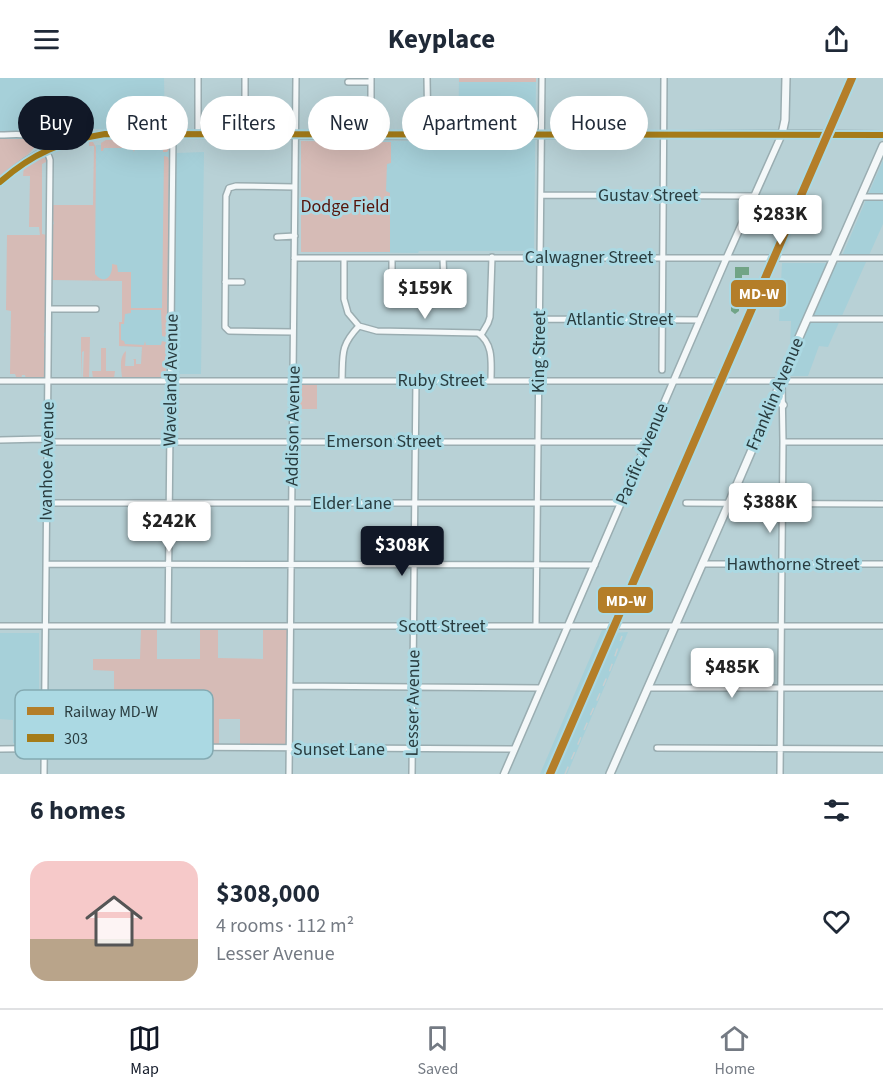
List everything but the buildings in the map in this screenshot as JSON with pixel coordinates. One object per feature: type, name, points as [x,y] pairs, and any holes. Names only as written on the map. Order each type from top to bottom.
[{"type":"main road","points":[[786,78],[785,120],[782,134],[883,135]]},
{"type":"main road","name":"Franklin Avenue","points":[[610,774],[883,146]]},
{"type":"main road","points":[[773,401],[783,405]]},
{"type":"street","points":[[188,135],[198,135],[198,78]]},
{"type":"street","points":[[245,78],[245,96]]},
{"type":"street","name":"Addison Avenue","points":[[296,78],[296,96]]},
{"type":"street","points":[[428,78],[428,96]]},
{"type":"street","name":"King Street","points":[[536,626],[542,78]]},
{"type":"street","points":[[662,370],[664,78]]},
{"type":"street","points":[[348,82],[371,80],[371,96]]},
{"type":"street","points":[[538,135],[782,134]]},
{"type":"street","name":"Pacific Avenue","points":[[504,774],[782,134]]},
{"type":"street","points":[[0,135],[18,136]]},
{"type":"street","points":[[296,135],[308,135]]},
{"type":"street","points":[[0,182],[25,161],[46,150]]},
{"type":"street","name":"Ivanhoe Avenue","points":[[44,690],[50,163],[46,150]]},
{"type":"street","name":"Waveland Avenue","points":[[168,626],[173,150]]},
{"type":"street","name":"Addison Avenue","points":[[289,774],[296,150]]},
{"type":"street","points":[[293,332],[229,331],[225,327],[226,196],[229,188],[236,186],[295,187]]},
{"type":"street","name":"Gustav Street","points":[[541,195],[755,196]]},
{"type":"street","points":[[861,197],[883,197]]},
{"type":"street","points":[[277,237],[295,236]]},
{"type":"street","points":[[481,335],[490,316],[492,257]]},
{"type":"street","name":"Calwagner Street","points":[[294,258],[883,258]]},
{"type":"street","points":[[344,258],[344,299],[348,313],[358,326],[377,331],[481,335],[490,350],[491,380]]},
{"type":"street","points":[[392,258],[392,283]]},
{"type":"street","points":[[443,258],[444,284]]},
{"type":"street","points":[[225,282],[242,282]]},
{"type":"street","points":[[49,309],[96,309]]},
{"type":"street","name":"Atlantic Street","points":[[540,319],[700,320]]},
{"type":"street","points":[[807,319],[883,319]]},
{"type":"street","points":[[342,380],[345,344],[358,326]]},
{"type":"street","name":"Lesser Avenue","points":[[412,774],[416,380]]},
{"type":"street","points":[[780,774],[782,380]]},
{"type":"street","name":"Ruby Street","points":[[0,381],[883,381]]},
{"type":"street","name":"Emerson Street","points":[[0,440],[34,439],[54,442],[648,442]]},
{"type":"street","points":[[783,442],[883,442]]},
{"type":"street","name":"Elder Lane","points":[[47,503],[621,503]]},
{"type":"street","points":[[686,503],[883,504]]},
{"type":"street","points":[[46,564],[594,565]]},
{"type":"street","name":"Hawthorne Street","points":[[702,564],[883,564]]},
{"type":"street","name":"Scott Street","points":[[0,626],[883,626]]},
{"type":"street","points":[[290,686],[540,687]]},
{"type":"street","points":[[648,688],[883,688]]},
{"type":"street","name":"Sunset Lane","points":[[213,748],[514,749]]},
{"type":"street","points":[[657,748],[883,749]]},
{"type":"shaded area","points":[[0,78],[164,78],[164,96],[106,96],[106,129],[94,129],[94,96],[18,96],[18,150],[30,150],[0,173]]},
{"type":"shaded area","points":[[459,78],[536,78],[536,96],[459,96]]},
{"type":"shaded area","points":[[301,141],[308,141],[308,150],[390,150],[390,141],[402,141],[402,150],[535,150],[534,251],[301,252]]},
{"type":"shaded area","points":[[96,145],[106,145],[106,150],[204,152],[201,374],[141,374],[142,347],[119,346],[119,322],[122,322],[122,281],[92,281]]},
{"type":"shaded area","points":[[883,160],[883,224],[828,347],[819,346],[808,376],[789,376],[791,321],[779,321],[782,263],[839,263]]},
{"type":"shaded area","points":[[735,267],[749,267],[749,275],[742,275],[742,298],[737,298],[741,301],[739,311],[735,314],[731,311],[731,303],[735,300]]},
{"type":"shaded area","points":[[602,630],[614,630],[613,633],[628,632],[567,774],[540,774]]},
{"type":"shaded area","points":[[0,633],[39,633],[39,690],[15,690],[15,743],[13,743],[13,720],[0,719]]},
{"type":"green space","points":[[459,78],[536,78],[536,82],[459,82]]},
{"type":"green space","points":[[0,139],[18,139],[18,150],[33,150],[25,157],[0,176]]},
{"type":"green space","points":[[106,140],[106,148],[103,151],[101,151],[101,143]]},
{"type":"green space","name":"Dodge Field","points":[[301,141],[308,141],[308,150],[390,150],[391,142],[391,163],[387,164],[386,191],[390,193],[390,252],[301,252]]},
{"type":"green space","points":[[94,144],[96,147],[95,274],[102,279],[108,278],[112,264],[117,265],[118,272],[131,272],[131,308],[162,308],[164,156],[168,157],[167,334],[166,337],[162,336],[161,310],[131,310],[131,313],[125,314],[124,324],[121,324],[121,340],[125,344],[144,345],[145,341],[146,345],[161,345],[162,341],[166,342],[166,378],[122,377],[121,363],[124,353],[126,351],[125,366],[134,366],[133,359],[136,359],[136,364],[141,364],[142,347],[119,346],[119,322],[122,322],[122,281],[52,280],[52,225],[54,224],[52,205],[93,205]]},
{"type":"green space","points":[[43,157],[48,161],[42,164],[42,234],[47,235],[45,240],[47,240],[47,254],[45,255],[47,262],[45,262],[47,265],[45,270],[47,272],[45,279],[47,279],[45,286],[47,287],[45,292],[47,295],[46,332],[44,333],[46,336],[44,354],[46,355],[46,376],[42,379],[26,379],[25,375],[22,375],[21,379],[17,379],[15,374],[10,374],[11,311],[6,310],[7,235],[40,235],[39,227],[29,227],[30,176],[23,176],[24,167]]},
{"type":"green space","points":[[81,337],[90,337],[89,379],[84,379],[83,376],[84,351],[82,352],[81,378]]},
{"type":"green space","points":[[101,348],[106,348],[106,371],[115,371],[114,378],[93,378],[92,371],[101,371]]},
{"type":"green space","points":[[317,383],[317,409],[299,409],[299,384]]},
{"type":"green space","points":[[200,628],[218,628],[218,658],[263,659],[263,628],[288,628],[287,746],[240,745],[240,719],[219,719],[219,746],[213,746],[213,690],[114,690],[114,671],[93,670],[93,659],[140,659],[141,629],[157,629],[157,659],[200,659]]},
{"type":"railway","points":[[644,563],[855,78]]},
{"type":"railway","points":[[565,774],[610,670],[622,636]]},
{"type":"rail line","name":"MD-W","points":[[550,774],[852,78]]},
{"type":"transit line","name":"303","points":[[0,182],[24,163],[49,150],[75,140],[105,134],[883,135]]}]
